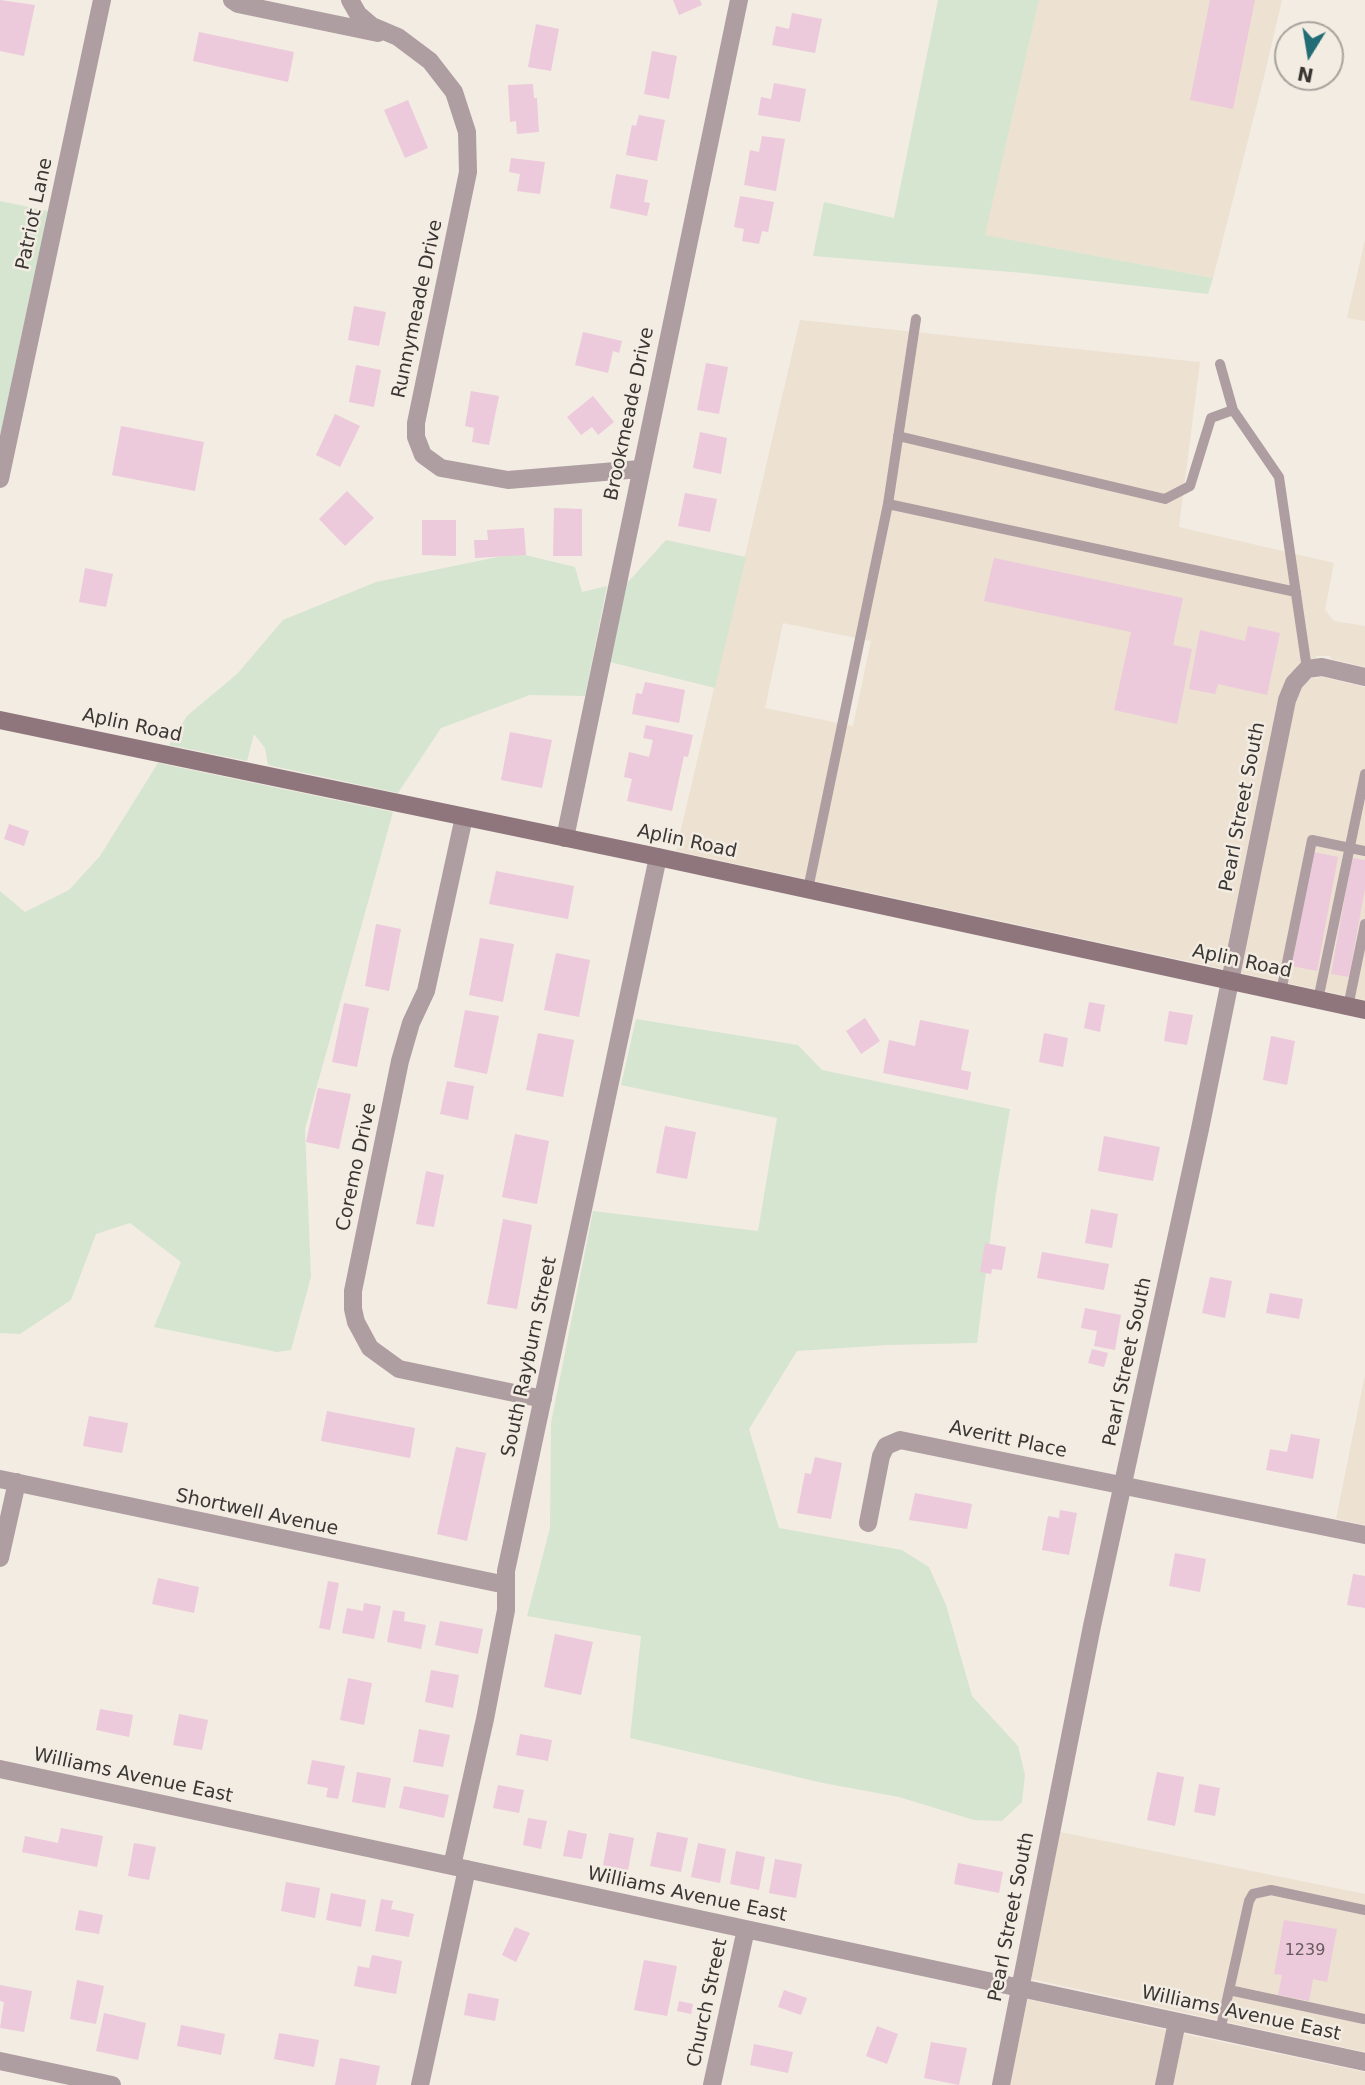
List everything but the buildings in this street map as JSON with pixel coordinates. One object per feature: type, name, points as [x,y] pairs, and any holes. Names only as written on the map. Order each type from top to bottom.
[{"type":"street","name":"Patriot Lane","points":[[0,479],[102,0]]},
{"type":"street","points":[[232,0],[238,4],[398,37]]},
{"type":"street","name":"Runnymeade Drive","points":[[350,0],[358,14],[372,26],[398,37],[430,61],[453,92],[463,114],[469,152],[468,172],[416,423],[418,447],[432,463],[441,468],[493,479],[525,480],[640,469]]},
{"type":"street","name":"Brookmeade Drive","points":[[565,838],[739,0]]},
{"type":"street","points":[[1315,668],[1365,677]]},
{"type":"street","name":"Pearl Street South","points":[[1001,2085],[1092,1626],[1230,981],[1287,699],[1294,683],[1315,668]]},
{"type":"street","name":"Aplin Road","points":[[0,720],[658,857],[1357,1009]]},
{"type":"street","name":"Coremo Drive","points":[[464,817],[426,991],[411,1023],[400,1061],[353,1291],[353,1309],[356,1322],[370,1348],[399,1369],[543,1399]]},
{"type":"street","name":"South Rayburn Street","points":[[421,2085],[506,1610],[506,1571],[658,857]]},
{"type":"street","name":"Averitt Place","points":[[868,1523],[881,1456],[886,1446],[900,1440],[1365,1535]]},
{"type":"street","points":[[0,1558],[8,1480]]},
{"type":"street","name":"Shortwell Avenue","points":[[8,1480],[506,1585]]},
{"type":"street","name":"Williams Avenue East","points":[[0,1769],[1365,2062]]},
{"type":"street","name":"Church Street","points":[[712,2085],[746,1929]]},
{"type":"street","points":[[1164,2085],[1177,2022]]},
{"type":"street","points":[[0,2061],[111,2085]]},
{"type":"lane","points":[[807,889],[888,504],[916,319]]},
{"type":"lane","points":[[1220,364],[1233,410],[1279,477],[1296,592],[1315,668]]},
{"type":"lane","points":[[898,436],[1165,499],[1190,486],[1211,418],[1233,410]]},
{"type":"lane","points":[[888,504],[1296,592]]},
{"type":"lane","points":[[1318,1000],[1350,848],[1362,806],[1365,774]]},
{"type":"lane","points":[[1281,992],[1312,840],[1365,851]]},
{"type":"lane","points":[[1357,1009],[1365,924]]},
{"type":"lane","points":[[1220,2031],[1249,1901],[1253,1894],[1271,1890],[1365,1910]]},
{"type":"lane","points":[[1229,1990],[1364,2019]]},
{"type":"shaded area","points":[[1039,0],[1282,0],[1277,21],[1274,21],[1274,34],[1264,77],[1213,278],[984,235]]},
{"type":"shaded area","points":[[1365,240],[1365,321],[1347,318]]},
{"type":"shaded area","points":[[800,320],[1200,362],[1179,527],[1334,563],[1325,610],[1334,621],[1365,626],[1365,667],[1331,659],[1330,656],[1316,656],[1301,662],[1286,679],[1278,698],[1223,969],[676,851]],"holes":[[[783,623],[871,641],[853,726],[765,708]]]},
{"type":"shaded area","points":[[1322,677],[1365,687],[1365,1000],[1240,973],[1295,702],[1300,689],[1310,679]]},
{"type":"shaded area","points":[[1365,1375],[1365,1525],[1336,1519]]},
{"type":"shaded area","points":[[1060,1832],[1365,1894],[1365,2052],[1031,1979]]},
{"type":"shaded area","points":[[1027,1999],[1167,2030],[1155,2085],[1010,2085]]},
{"type":"shaded area","points":[[1184,2034],[1365,2072],[1365,2085],[1173,2085]]},
{"type":"green space","points":[[938,0],[1039,0],[985,235],[1213,278],[1208,294],[1024,273],[813,256],[824,202],[894,218]]},
{"type":"green space","points":[[0,201],[48,211],[0,436]]},
{"type":"green space","points":[[666,540],[746,557],[715,688],[610,662],[626,582]]},
{"type":"green space","points":[[517,553],[575,567],[582,592],[607,586],[585,696],[530,695],[441,728],[398,793],[268,765],[265,748],[254,734],[247,761],[169,745],[187,716],[238,673],[283,620],[376,582]]},
{"type":"green space","points":[[158,763],[393,812],[305,1129],[311,1277],[291,1350],[277,1352],[154,1327],[181,1262],[130,1223],[96,1234],[71,1300],[20,1334],[0,1333],[0,891],[25,912],[69,890],[100,856]]},
{"type":"green space","points":[[636,1019],[798,1045],[822,1070],[1010,1109],[996,1193],[977,1343],[797,1351],[749,1429],[779,1528],[902,1550],[929,1567],[946,1605],[972,1696],[1018,1746],[1025,1775],[1022,1802],[1002,1821],[974,1820],[899,1797],[823,1783],[630,1738],[641,1636],[527,1616],[550,1528],[551,1423],[593,1211],[758,1231],[777,1118],[621,1085]]}]
